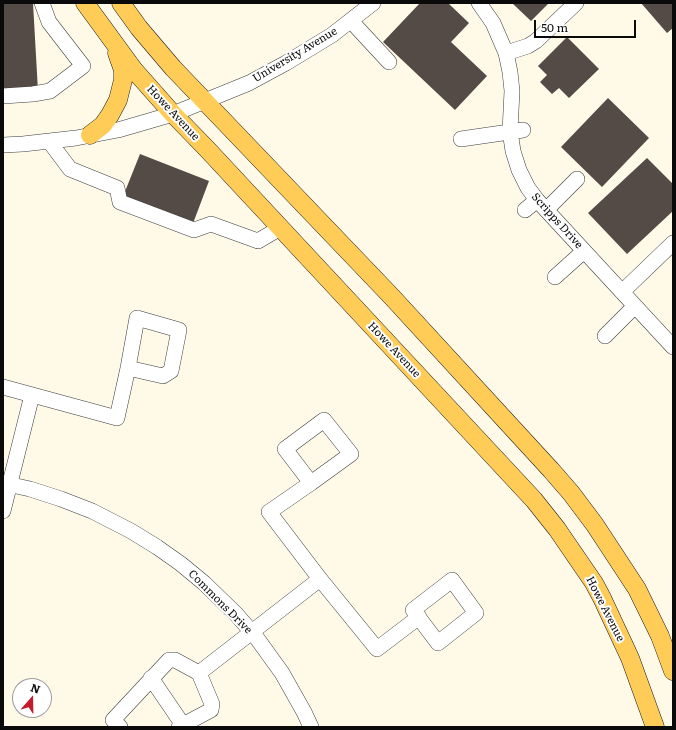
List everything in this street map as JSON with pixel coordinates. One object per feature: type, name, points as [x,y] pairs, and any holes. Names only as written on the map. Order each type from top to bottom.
[{"type":"main road","name":"Howe Avenue","points":[[85,3],[134,70],[173,114],[534,500],[557,529],[594,583],[602,598],[630,658],[655,727]]},
{"type":"main road","points":[[121,3],[139,28],[204,102],[392,297],[556,476],[596,525],[668,640],[673,671]]},
{"type":"main road","points":[[90,135],[103,125],[118,100],[121,88],[123,70],[112,41]]},
{"type":"street","points":[[3,96],[50,91],[83,66],[49,22],[42,3]]},
{"type":"street","name":"University Avenue","points":[[3,145],[49,141],[90,135],[139,124],[173,114],[249,84],[332,35],[372,3]]},
{"type":"street","name":"Scripps Drive","points":[[479,3],[493,23],[506,53],[510,72],[517,131],[513,151],[519,170],[536,206],[584,251],[673,347]]},
{"type":"street","points":[[506,53],[528,46],[536,41],[565,19],[576,3]]},
{"type":"street","points":[[351,21],[389,62]]},
{"type":"street","points":[[461,139],[517,131]]},
{"type":"street","points":[[49,141],[70,169],[117,188],[120,202],[194,230],[211,224],[258,241],[280,228]]},
{"type":"street","points":[[536,206],[577,179]]},
{"type":"street","points":[[622,292],[673,243]]},
{"type":"street","points":[[555,277],[584,251]]},
{"type":"street","points":[[605,336],[635,306]]},
{"type":"street","points":[[3,387],[117,418],[128,368]]},
{"type":"street","points":[[3,511],[6,484],[32,395]]},
{"type":"street","points":[[311,483],[269,512],[320,579],[377,649],[418,617]]},
{"type":"street","name":"Commons Drive","points":[[6,484],[30,489],[92,511],[138,535],[175,560],[204,583],[236,614],[282,673],[304,712],[310,727]]},
{"type":"street","points":[[199,673],[320,579]]},
{"type":"street","points":[[120,727],[113,720],[151,678],[169,660],[175,660],[199,673],[212,704],[211,710],[181,726],[151,678]]},
{"type":"building","points":[[3,3],[33,3],[38,91],[3,92]]},
{"type":"building","points":[[420,3],[448,3],[469,23],[451,42],[487,76],[455,110],[383,42]]},
{"type":"building","points":[[512,3],[549,3],[531,21]]},
{"type":"building","points":[[641,3],[673,3],[673,28],[667,33]]},
{"type":"building","points":[[567,37],[599,69],[569,98],[559,88],[552,94],[540,82],[547,75],[538,66]]},
{"type":"building","points":[[608,98],[649,138],[602,187],[561,147]]},
{"type":"building","points":[[140,154],[209,181],[192,226],[122,199]]},
{"type":"building","points":[[647,158],[673,184],[673,211],[627,254],[588,213]]}]
